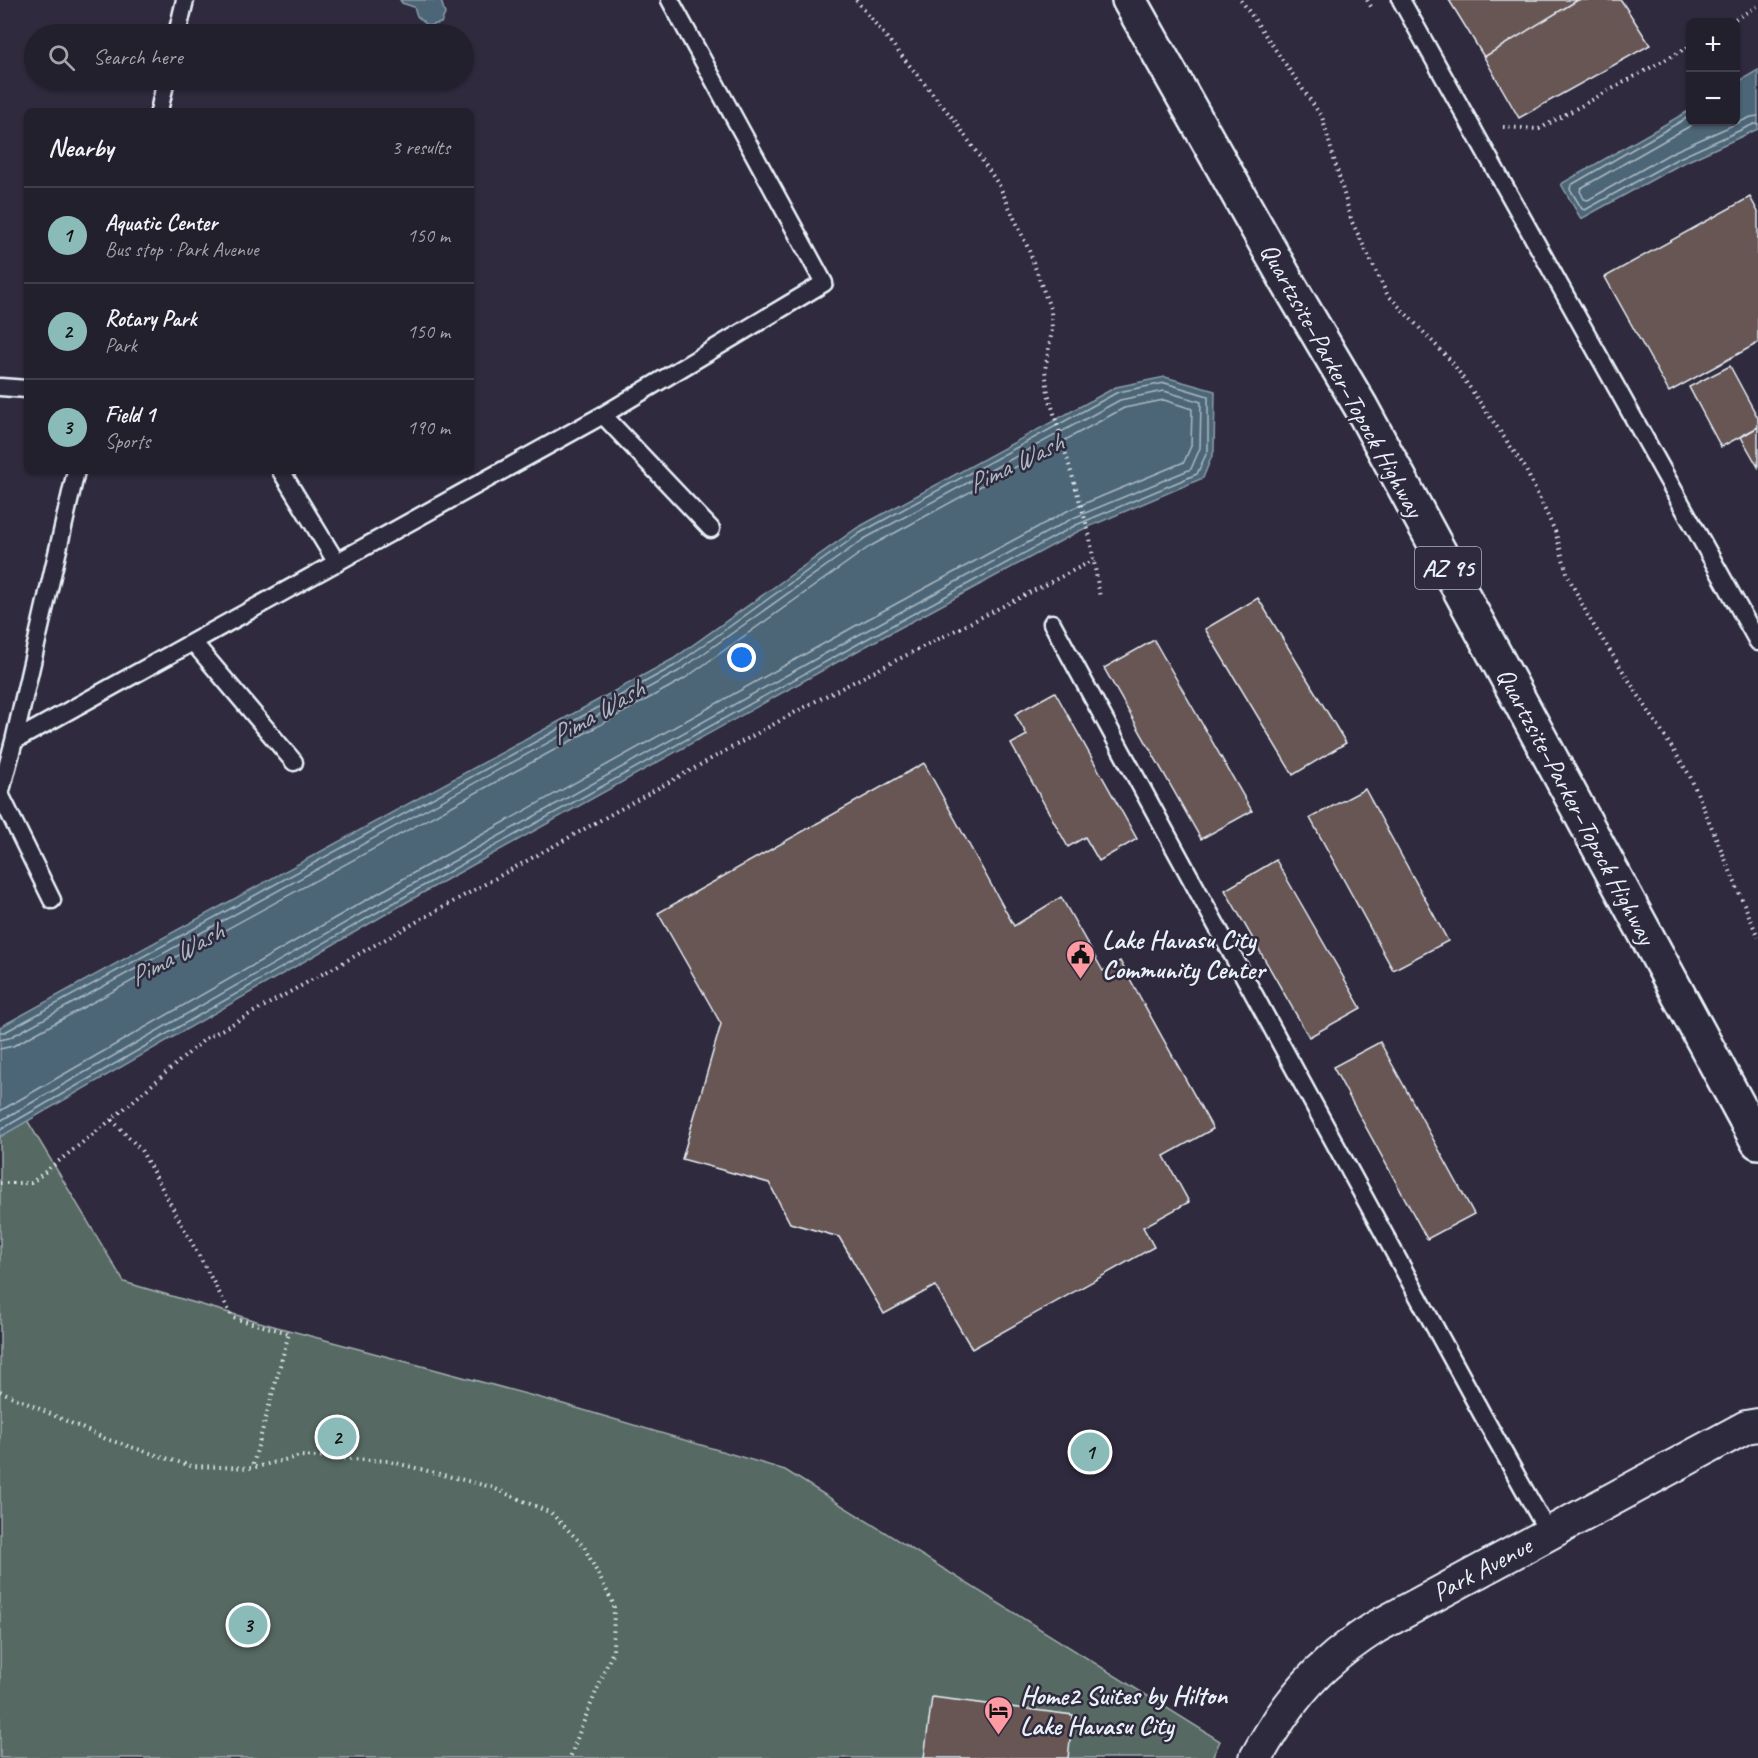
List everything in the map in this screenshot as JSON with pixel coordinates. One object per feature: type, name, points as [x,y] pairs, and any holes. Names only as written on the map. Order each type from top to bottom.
[{"type":"highway","name":"Quartzsite–Parker–Topock Highway","points":[[1129,0],[1288,284],[1361,407],[1758,1142]]},
{"type":"street","name":"Park Avenue","points":[[1256,1758],[1280,1719],[1308,1682],[1354,1641],[1405,1610],[1754,1422]]},
{"type":"lane","points":[[179,24],[185,0]]},
{"type":"lane","points":[[14,741],[603,415],[824,283],[670,0]]},
{"type":"lane","points":[[1401,0],[1758,642]]},
{"type":"lane","points":[[160,108],[164,90]]},
{"type":"lane","points":[[0,387],[24,389]]},
{"type":"lane","points":[[603,415],[711,529]]},
{"type":"lane","points":[[52,900],[0,794],[75,474]]},
{"type":"lane","points":[[283,474],[337,563]]},
{"type":"lane","points":[[1052,623],[1549,1534]]},
{"type":"lane","points":[[193,642],[294,762]]},
{"type":"path","points":[[856,0],[955,121],[999,185],[1028,248],[1051,311],[1052,330],[1045,370],[1048,393],[1089,533],[1100,597]]},
{"type":"path","points":[[1241,0],[1322,117],[1352,222],[1387,294],[1452,362],[1524,466],[1555,531],[1568,576],[1589,618],[1690,777],[1758,937]]},
{"type":"path","points":[[1737,18],[1758,6]]},
{"type":"path","points":[[1502,127],[1539,129],[1686,48]]},
{"type":"path","points":[[0,1184],[31,1184],[111,1120],[205,1039],[812,703],[1094,560]]},
{"type":"path","points":[[111,1120],[141,1150],[232,1318],[289,1333],[252,1468]]},
{"type":"path","points":[[0,1391],[106,1439],[191,1466],[252,1468],[300,1456],[388,1461],[491,1487],[551,1513],[583,1545],[614,1605],[613,1651],[580,1728],[570,1758]]},
{"type":"green space","points":[[0,1075],[124,1282],[277,1327],[563,1404],[785,1470],[1220,1741],[1212,1758],[0,1758]]},
{"type":"water","points":[[400,0],[441,0],[445,14],[441,23],[426,24],[417,16],[414,7]]},
{"type":"water","points":[[1758,70],[1758,129],[1679,165],[1581,219],[1561,184],[1686,112],[1686,126],[1740,126],[1740,81]]},
{"type":"water","name":"Pima Wash","points":[[1165,377],[1215,391],[1214,451],[1203,478],[1079,531],[868,645],[419,895],[0,1137],[0,1027],[673,659],[857,528],[1116,387]]},
{"type":"building","points":[[1449,0],[1578,0],[1484,57]]},
{"type":"building","points":[[1578,0],[1621,0],[1650,45],[1519,118],[1484,57]]},
{"type":"building","points":[[1750,197],[1758,212],[1758,343],[1669,392],[1605,277]]},
{"type":"building","points":[[1730,366],[1758,418],[1758,427],[1721,447],[1689,387]]},
{"type":"building","points":[[1758,427],[1758,467],[1741,437]]},
{"type":"building","points":[[1258,598],[1346,743],[1293,775],[1205,629]]},
{"type":"building","points":[[1154,640],[1252,811],[1201,839],[1104,668]]},
{"type":"building","points":[[1055,692],[1137,839],[1099,861],[1085,837],[1068,847],[1011,744],[1027,735],[1015,714]]},
{"type":"building","points":[[924,763],[1014,926],[1061,897],[1103,971],[1120,961],[1213,1129],[1164,1156],[1189,1202],[1143,1227],[1154,1247],[972,1349],[935,1286],[884,1314],[839,1237],[790,1223],[769,1183],[682,1159],[721,1024],[658,913]]},
{"type":"building","points":[[1365,789],[1448,941],[1393,970],[1310,818]]},
{"type":"building","points":[[1276,860],[1361,1008],[1309,1037],[1225,890]]},
{"type":"building","points":[[1380,1042],[1474,1214],[1427,1239],[1333,1067]]},
{"type":"building","name":"Home2 Suites by Hilton Lake Havasu City","points":[[932,1697],[1073,1715],[1068,1758],[924,1758]]},
{"type":"place","name":"Lake Havasu City Community Center","points":[[1081,980]]},
{"type":"place","name":"Rotary Park","points":[[337,1437]]},
{"type":"place","name":"Aquatic Center","points":[[1090,1452]]},
{"type":"place","name":"Field 1","points":[[248,1625]]},
{"type":"place","name":"Home2 Suites by Hilton Lake Havasu City","points":[[999,1736]]}]
